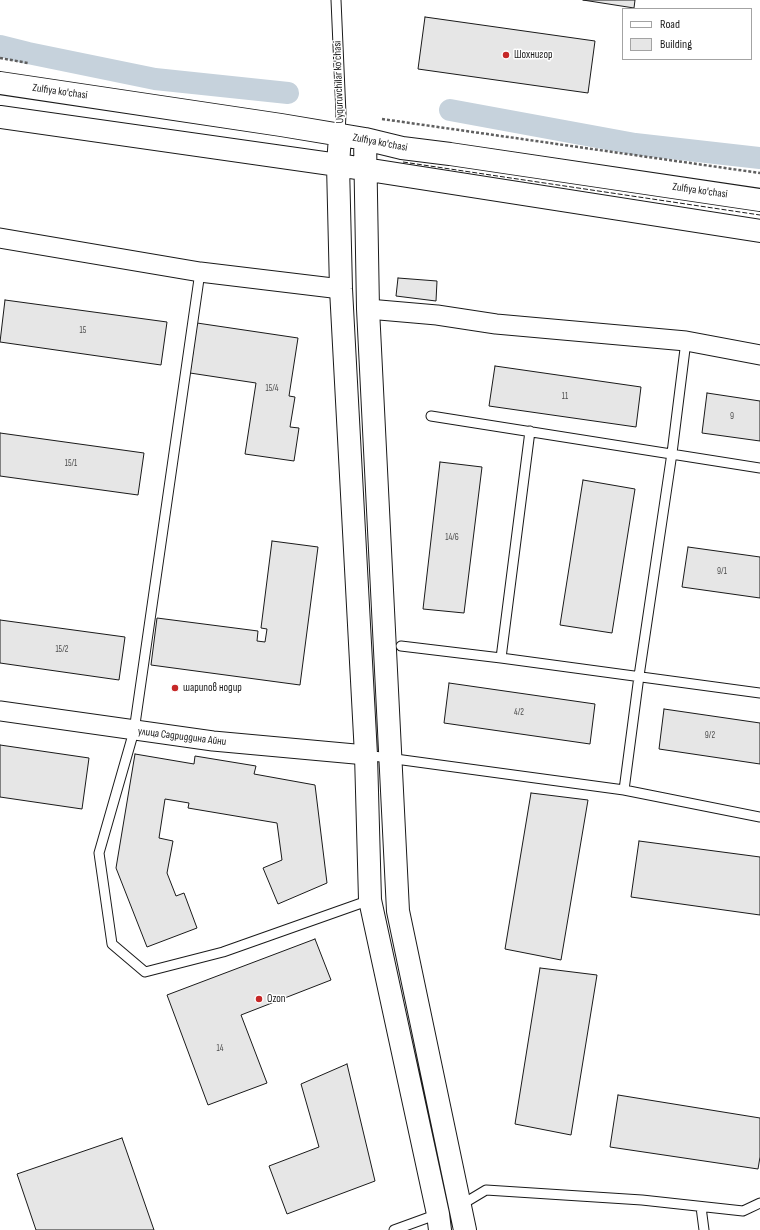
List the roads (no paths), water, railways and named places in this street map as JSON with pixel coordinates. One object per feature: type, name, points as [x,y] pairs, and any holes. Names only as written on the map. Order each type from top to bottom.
[{"type":"main road","name":"Zulfiya ko'chasi","points":[[0,83],[281,125],[365,139],[402,148],[760,200]]},
{"type":"main road","points":[[0,116],[338,165],[760,231]]},
{"type":"main road","name":"Uyquruvchilar ko'chasi","points":[[340,136],[338,165],[341,289],[366,756],[370,900],[448,1214]]},
{"type":"main road","points":[[365,139],[368,309],[398,911],[448,1214],[465,1230]]},
{"type":"street","points":[[0,238],[200,272],[341,289]]},
{"type":"street","points":[[368,309],[437,315],[496,324],[686,341],[760,355]]},
{"type":"street","name":"улица Садриддина Айни","points":[[0,710],[134,731],[213,741],[366,756]]},
{"type":"lane","name":"Uyquruvchilar ko'chasi","points":[[336,0],[341,114],[340,136]]},
{"type":"lane","points":[[200,272],[134,731],[99,853],[112,944],[145,972],[223,952],[370,900]]},
{"type":"lane","points":[[624,790],[639,676],[672,453],[686,341]]},
{"type":"lane","points":[[431,416],[760,468]]},
{"type":"lane","points":[[501,658],[530,432]]},
{"type":"lane","points":[[401,646],[760,693]]},
{"type":"lane","points":[[366,756],[624,790],[760,817]]},
{"type":"lane","points":[[394,1230],[448,1214],[486,1190],[642,1200],[743,1211],[760,1203]]},
{"type":"lane","points":[[701,1207],[704,1230]]},
{"type":"waterway","points":[[0,46],[155,79],[288,93]]},
{"type":"waterway","points":[[450,110],[635,144],[760,158]]},
{"type":"place","name":"Шохнигор","points":[[506,55]]},
{"type":"place","name":"шарипов нодир","points":[[175,688]]},
{"type":"place","name":"Ozon","points":[[259,999]]}]
